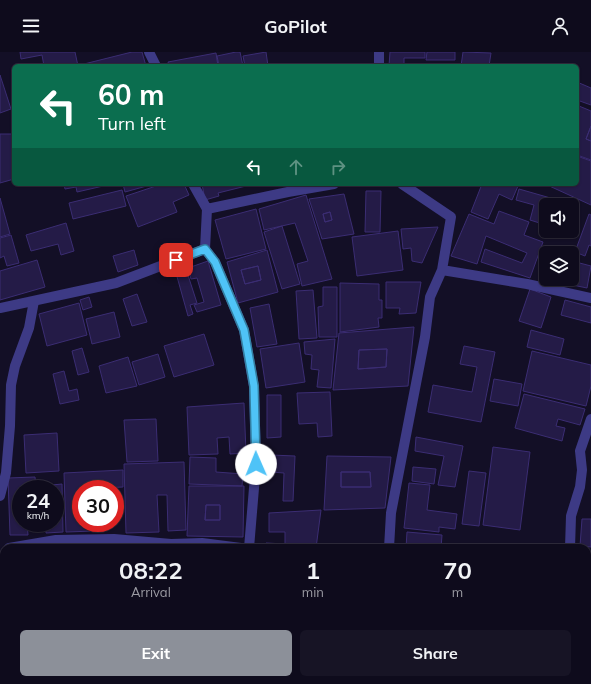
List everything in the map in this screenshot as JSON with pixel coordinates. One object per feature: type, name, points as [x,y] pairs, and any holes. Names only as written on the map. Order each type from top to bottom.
[{"type":"street","points":[[150,52],[155,64]]},
{"type":"street","points":[[379,52],[379,64]]},
{"type":"street","points":[[194,186],[207,209],[205,249],[215,262],[244,330],[254,386],[256,464],[249,544]]},
{"type":"street","points":[[207,209],[322,186]]},
{"type":"street","points":[[389,544],[391,514],[425,338],[430,297],[442,270],[451,217],[405,186]]},
{"type":"street","points":[[0,308],[116,283],[205,249]]},
{"type":"street","points":[[442,270],[527,284],[591,298]]},
{"type":"street","points":[[0,496],[6,472],[10,426],[11,385],[15,366],[29,328],[34,301]]},
{"type":"street","points":[[570,544],[571,516],[581,481],[582,470],[580,451],[591,419]]},
{"type":"street","points":[[32,544],[56,540],[114,539],[171,544],[210,544]]},
{"type":"building","points":[[20,52],[75,52],[78,64],[44,64],[42,55],[21,59]]},
{"type":"building","points":[[132,52],[142,52],[145,64],[84,64]]},
{"type":"building","points":[[240,52],[243,64],[219,64],[217,56]]},
{"type":"building","points":[[266,52],[268,64],[245,64],[243,56]]},
{"type":"building","points":[[390,52],[425,52],[425,58],[404,58],[404,64],[389,64]]},
{"type":"building","points":[[427,52],[455,52],[455,60],[426,60]]},
{"type":"building","points":[[463,52],[491,53],[489,64],[461,64]]},
{"type":"building","points":[[216,53],[218,64],[168,64],[168,62]]},
{"type":"building","points":[[0,75],[11,109],[0,113]]},
{"type":"building","points":[[579,83],[591,88],[591,105],[579,101]]},
{"type":"building","points":[[579,106],[591,111],[591,126],[586,139],[591,141],[591,160],[579,156]]},
{"type":"building","points":[[591,126],[591,141],[586,139]]},
{"type":"building","points":[[0,134],[12,134],[12,180],[0,183]]},
{"type":"building","points":[[579,157],[591,161],[591,205],[579,200],[579,198],[576,198],[549,186],[579,186]]},
{"type":"building","points":[[64,186],[103,186],[77,192],[76,187],[65,189]]},
{"type":"building","points":[[124,186],[147,186],[125,192]]},
{"type":"building","points":[[156,186],[185,186],[189,195],[173,202],[177,212],[138,227],[126,196]]},
{"type":"building","points":[[202,186],[246,186],[218,193],[219,196],[205,200]]},
{"type":"building","points":[[481,186],[518,186],[512,200],[499,194],[488,219],[471,212]]},
{"type":"building","points":[[519,189],[550,198],[539,198],[539,223],[530,220],[534,205],[516,200]]},
{"type":"building","points":[[122,190],[126,206],[73,219],[69,203]]},
{"type":"building","points":[[366,191],[381,191],[380,232],[365,232]]},
{"type":"building","points":[[344,194],[354,234],[322,239],[309,199]],"holes":[[[330,212],[332,220],[325,222],[323,214]]]},
{"type":"building","points":[[306,195],[332,279],[302,286],[297,264],[308,261],[295,223],[264,230],[259,209]]},
{"type":"building","points":[[0,198],[10,234],[0,237]]},
{"type":"building","points":[[256,209],[266,249],[226,259],[215,220]]},
{"type":"building","points":[[499,211],[529,222],[524,235],[543,242],[542,246],[539,246],[539,253],[530,278],[481,262],[485,249],[522,263],[527,253],[486,236],[477,264],[451,256],[469,214],[494,224]]},
{"type":"building","points":[[330,212],[332,220],[325,222],[323,214]]},
{"type":"building","points":[[589,214],[591,215],[591,246],[589,245],[585,256],[579,254],[579,246],[577,246]]},
{"type":"building","points":[[66,223],[74,251],[61,255],[58,244],[31,251],[26,235]]},
{"type":"building","points":[[282,226],[300,284],[282,289],[264,232]]},
{"type":"building","points":[[438,227],[422,263],[412,261],[411,248],[403,249],[401,229]]},
{"type":"building","points":[[398,231],[403,270],[357,276],[352,237]]},
{"type":"building","points":[[11,235],[19,263],[7,266],[4,256],[0,258],[0,238]]},
{"type":"building","points":[[134,250],[138,265],[118,272],[113,256]]},
{"type":"building","points":[[267,250],[278,292],[238,303],[227,262]],"holes":[[[258,266],[261,280],[245,284],[241,270]]]},
{"type":"building","points":[[37,260],[45,287],[0,300],[0,271]]},
{"type":"building","points":[[208,261],[221,305],[197,312],[194,305],[204,302],[197,278],[191,279],[188,268]]},
{"type":"building","points":[[579,263],[591,266],[587,288],[577,286],[579,286]]},
{"type":"building","points":[[258,266],[261,280],[245,284],[241,270]]},
{"type":"building","points":[[186,269],[197,303],[190,305],[193,314],[188,316],[176,273]]},
{"type":"building","points":[[386,282],[421,282],[416,313],[399,314],[400,308],[386,308]]},
{"type":"building","points":[[340,283],[379,284],[379,300],[382,300],[382,318],[378,318],[379,327],[340,332]]},
{"type":"building","points":[[323,287],[337,287],[337,337],[319,337],[318,307],[323,306]]},
{"type":"building","points":[[530,289],[551,297],[541,328],[519,321]]},
{"type":"building","points":[[313,290],[317,338],[299,339],[296,291]]},
{"type":"building","points":[[137,294],[147,322],[132,326],[123,299]]},
{"type":"building","points":[[89,297],[92,307],[83,310],[80,300]]},
{"type":"building","points":[[565,300],[591,307],[591,323],[561,315]]},
{"type":"building","points":[[79,303],[87,335],[47,346],[39,314]]},
{"type":"building","points":[[269,304],[277,344],[257,347],[250,308]]},
{"type":"building","points":[[114,312],[120,337],[92,344],[86,319]]},
{"type":"building","points":[[414,327],[408,386],[333,390],[339,333]],"holes":[[[387,349],[386,367],[358,369],[359,350]]]},
{"type":"building","points":[[531,330],[564,339],[560,355],[527,347]]},
{"type":"building","points":[[204,334],[214,365],[174,377],[164,346]]},
{"type":"building","points":[[335,339],[331,388],[317,387],[319,370],[311,369],[312,355],[305,354],[304,342]]},
{"type":"building","points":[[299,343],[305,382],[266,388],[260,349]]},
{"type":"building","points":[[464,346],[495,352],[481,422],[428,412],[433,385],[472,392],[477,367],[460,364]]},
{"type":"building","points":[[82,348],[89,372],[78,375],[72,351]]},
{"type":"building","points":[[387,349],[386,367],[358,369],[359,350]]},
{"type":"building","points":[[532,351],[591,365],[591,386],[586,406],[523,391]]},
{"type":"building","points":[[158,354],[165,377],[139,385],[132,362]]},
{"type":"building","points":[[128,357],[137,386],[106,393],[99,366]]},
{"type":"building","points":[[64,371],[69,391],[77,389],[79,400],[60,404],[53,374]]},
{"type":"building","points":[[494,379],[522,384],[518,406],[490,401]]},
{"type":"building","points":[[330,392],[332,436],[318,437],[317,423],[299,424],[297,393]]},
{"type":"building","points":[[524,394],[585,409],[580,425],[558,419],[556,426],[565,428],[562,441],[515,428]]},
{"type":"building","points":[[267,395],[281,395],[281,437],[267,438]]},
{"type":"building","points":[[244,403],[246,453],[230,454],[229,437],[217,438],[218,454],[189,455],[187,407]]},
{"type":"building","points":[[156,419],[158,461],[127,462],[124,420]]},
{"type":"building","points":[[57,433],[59,471],[26,473],[24,435]]},
{"type":"building","points":[[416,437],[463,446],[455,487],[438,485],[444,456],[415,451]]},
{"type":"building","points":[[493,447],[530,452],[520,530],[483,525]]},
{"type":"building","points":[[271,455],[295,456],[293,501],[283,501],[284,473],[271,472]]},
{"type":"building","points":[[327,456],[391,457],[385,508],[324,510]],"holes":[[[341,472],[370,472],[371,487],[341,487]]]},
{"type":"building","points":[[190,457],[216,458],[216,472],[243,474],[242,486],[189,484]]},
{"type":"building","points":[[184,462],[186,530],[168,531],[167,495],[157,495],[159,532],[126,533],[124,464]]},
{"type":"building","points":[[413,467],[436,469],[434,484],[412,481]]},
{"type":"building","points":[[123,470],[123,480],[72,480],[72,532],[66,532],[64,473]]},
{"type":"building","points":[[469,471],[486,473],[479,526],[462,524]]},
{"type":"building","points":[[341,472],[370,472],[371,487],[341,487]]},
{"type":"building","points":[[35,477],[35,480],[12,480],[12,532],[28,532],[28,535],[10,535],[8,478]]},
{"type":"building","points":[[409,483],[430,485],[427,510],[457,514],[455,529],[439,527],[439,532],[404,528]]},
{"type":"building","points":[[189,486],[244,486],[243,537],[187,536]],"holes":[[[206,505],[220,505],[220,520],[205,520]]]},
{"type":"building","points":[[206,505],[220,505],[220,520],[205,520]]},
{"type":"building","points":[[321,510],[317,544],[285,544],[285,532],[269,532],[269,513]]},
{"type":"building","points":[[582,519],[591,519],[591,544],[580,544]]},
{"type":"building","points":[[407,532],[442,535],[441,544],[406,544]]},
{"type":"route","points":[[176,260],[205,249],[215,262],[244,330],[254,386],[256,464]]}]
